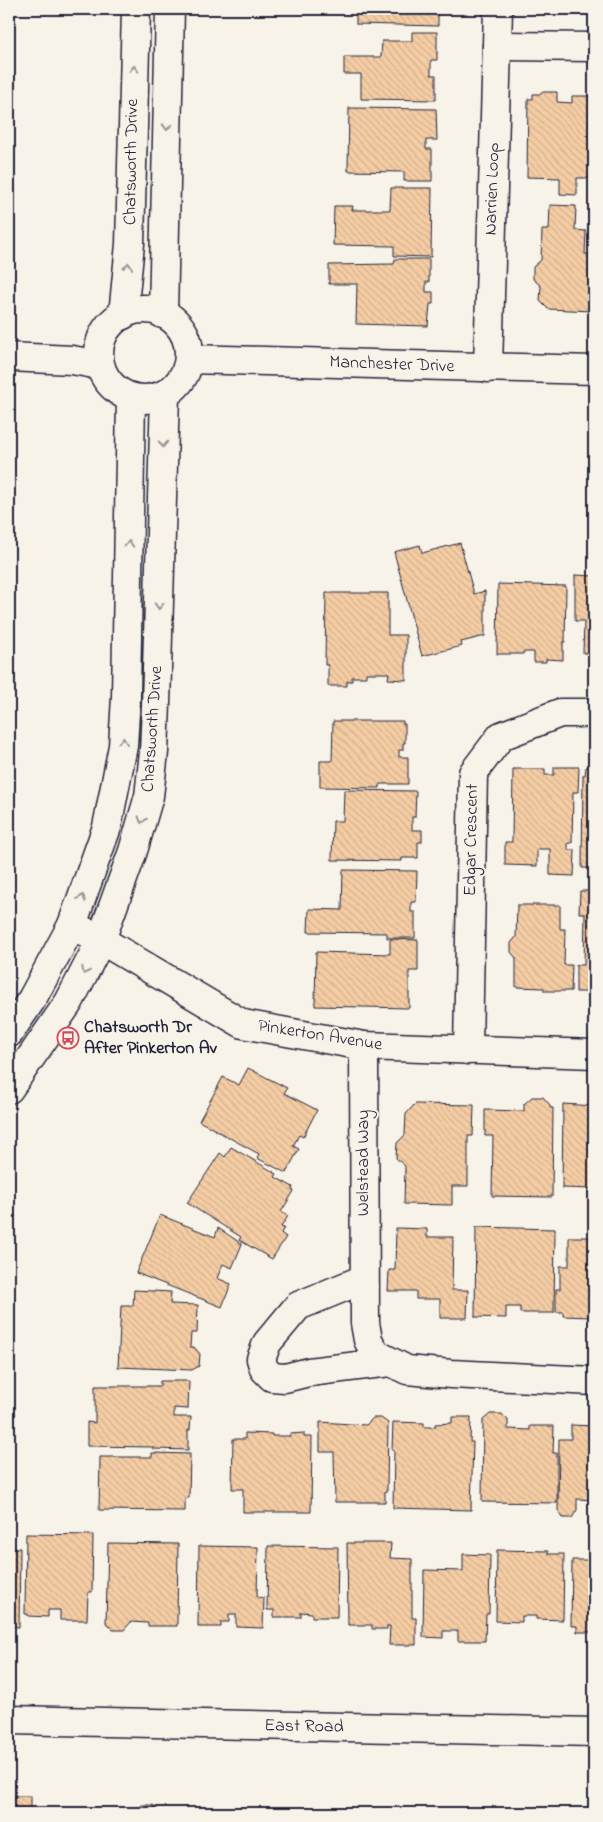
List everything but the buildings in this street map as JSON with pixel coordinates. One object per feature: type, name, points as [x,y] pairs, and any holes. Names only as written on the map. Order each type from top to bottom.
[{"type":"street","name":"Chatsworth Drive","points":[[123,315],[130,244],[136,9]]},
{"type":"street","name":"Chatsworth Drive","points":[[163,314],[170,9]]},
{"type":"street","name":"Narrien Loop","points":[[488,368],[498,9]]},
{"type":"street","points":[[497,46],[594,47]]},
{"type":"street","points":[[138,310],[154,310],[176,323],[185,336],[190,351],[185,374],[176,386],[165,395],[150,399],[131,398],[117,391],[106,379],[100,365],[99,350],[103,334],[113,322],[123,315],[138,310]]},
{"type":"street","points":[[9,358],[72,360],[100,365]]},
{"type":"street","name":"Manchester Drive","points":[[189,358],[594,370]]},
{"type":"street","name":"Chatsworth Drive","points":[[9,1089],[69,1002],[101,940],[133,852],[149,796],[153,761],[165,395]]},
{"type":"street","name":"Chatsworth Drive","points":[[9,1032],[32,999],[72,925],[107,827],[123,746],[127,687],[131,398]]},
{"type":"street","name":"Edgar Crescent","points":[[468,1050],[473,773],[501,736],[560,713],[594,713]]},
{"type":"street","name":"Pinkerton Avenue","points":[[72,925],[101,940],[243,1024],[364,1046],[594,1054]]},
{"type":"street","name":"Welstead Way","points":[[364,1046],[365,1322],[368,1340],[376,1354],[407,1370],[451,1374],[594,1380]]},
{"type":"street","name":"Welstead Way","points":[[364,1279],[298,1306],[267,1343],[261,1359],[264,1369],[272,1377],[285,1378],[308,1372],[390,1362]]},
{"type":"street","name":"East Road","points":[[11,1721],[594,1732]]},
{"type":"place","name":"Chatsworth Dr After Pinkerton Av","points":[[68,1038]]}]
